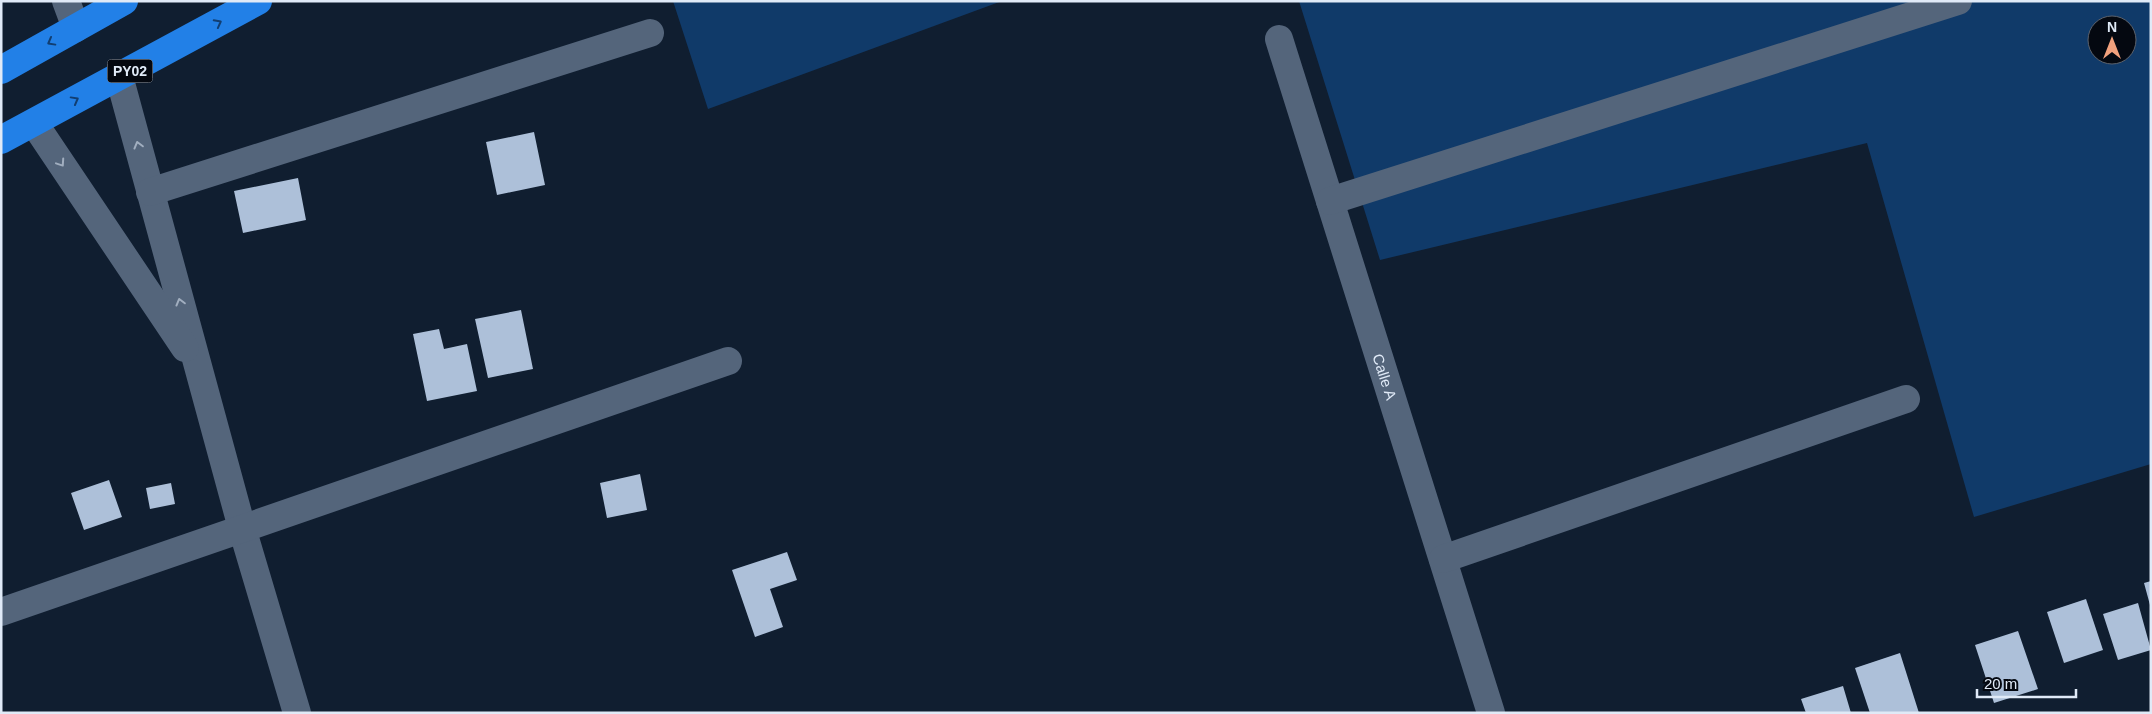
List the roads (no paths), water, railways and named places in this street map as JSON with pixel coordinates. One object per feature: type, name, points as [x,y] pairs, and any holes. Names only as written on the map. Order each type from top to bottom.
[{"type":"highway","points":[[1,70],[124,1]]},
{"type":"highway","name":"PY02","points":[[1,140],[258,1]]},
{"type":"street","points":[[66,1],[76,28]]},
{"type":"street","points":[[1330,201],[1958,1]]},
{"type":"street","points":[[150,192],[650,33]]},
{"type":"street","name":"Calle A","points":[[1279,39],[1491,713]]},
{"type":"street","points":[[119,76],[242,528],[296,713]]},
{"type":"street","points":[[34,123],[197,366]]},
{"type":"street","points":[[1,612],[728,361]]},
{"type":"street","points":[[1443,559],[1906,399]]}]
